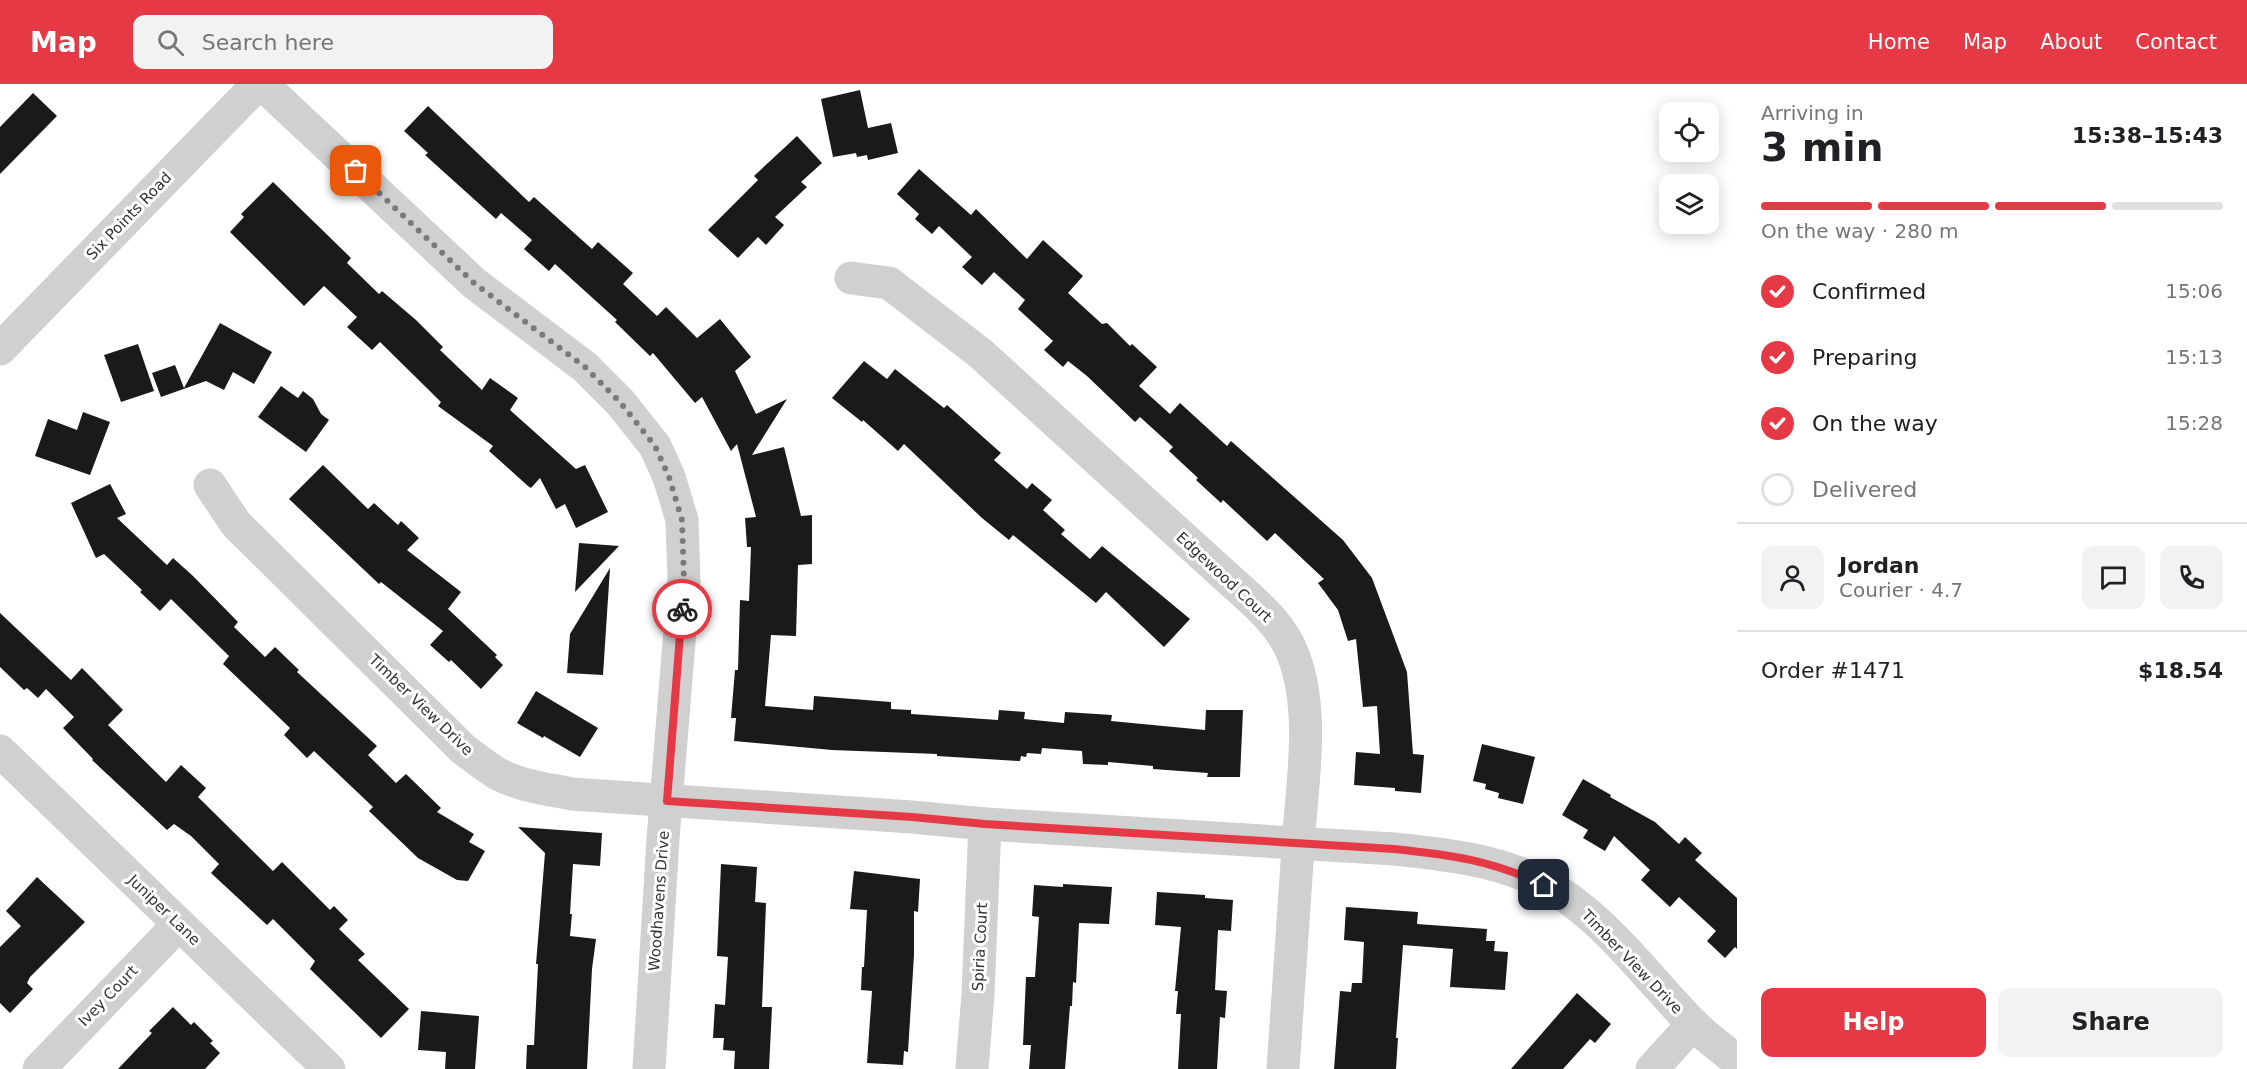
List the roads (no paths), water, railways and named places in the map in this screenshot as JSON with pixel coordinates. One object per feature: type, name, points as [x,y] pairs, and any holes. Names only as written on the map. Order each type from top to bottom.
[{"type":"street","name":"Six Points Road","points":[[0,349],[260,84]]},
{"type":"street","name":"Woodhavens Drive","points":[[260,84],[474,283],[585,367],[620,402],[655,446],[669,477],[682,520],[684,571],[649,1069]]},
{"type":"street","name":"Edgewood Court","points":[[851,278],[889,283],[980,353],[1235,585],[1281,632],[1294,656],[1300,679],[1305,722],[1283,1069]]},
{"type":"street","name":"Timber View Drive","points":[[210,484],[236,524],[463,749],[495,773],[529,786],[572,794],[1299,844],[1448,855],[1480,861],[1534,880],[1567,898],[1597,921],[1693,1024],[1737,1060]]},
{"type":"street","name":"Juniper Lane","points":[[0,751],[329,1069]]},
{"type":"street","name":"Spiria Court","points":[[972,1069],[978,994],[985,824]]},
{"type":"street","name":"Ivey Court","points":[[39,1069],[178,924]]},
{"type":"street","points":[[1653,1069],[1693,1024]]}]
